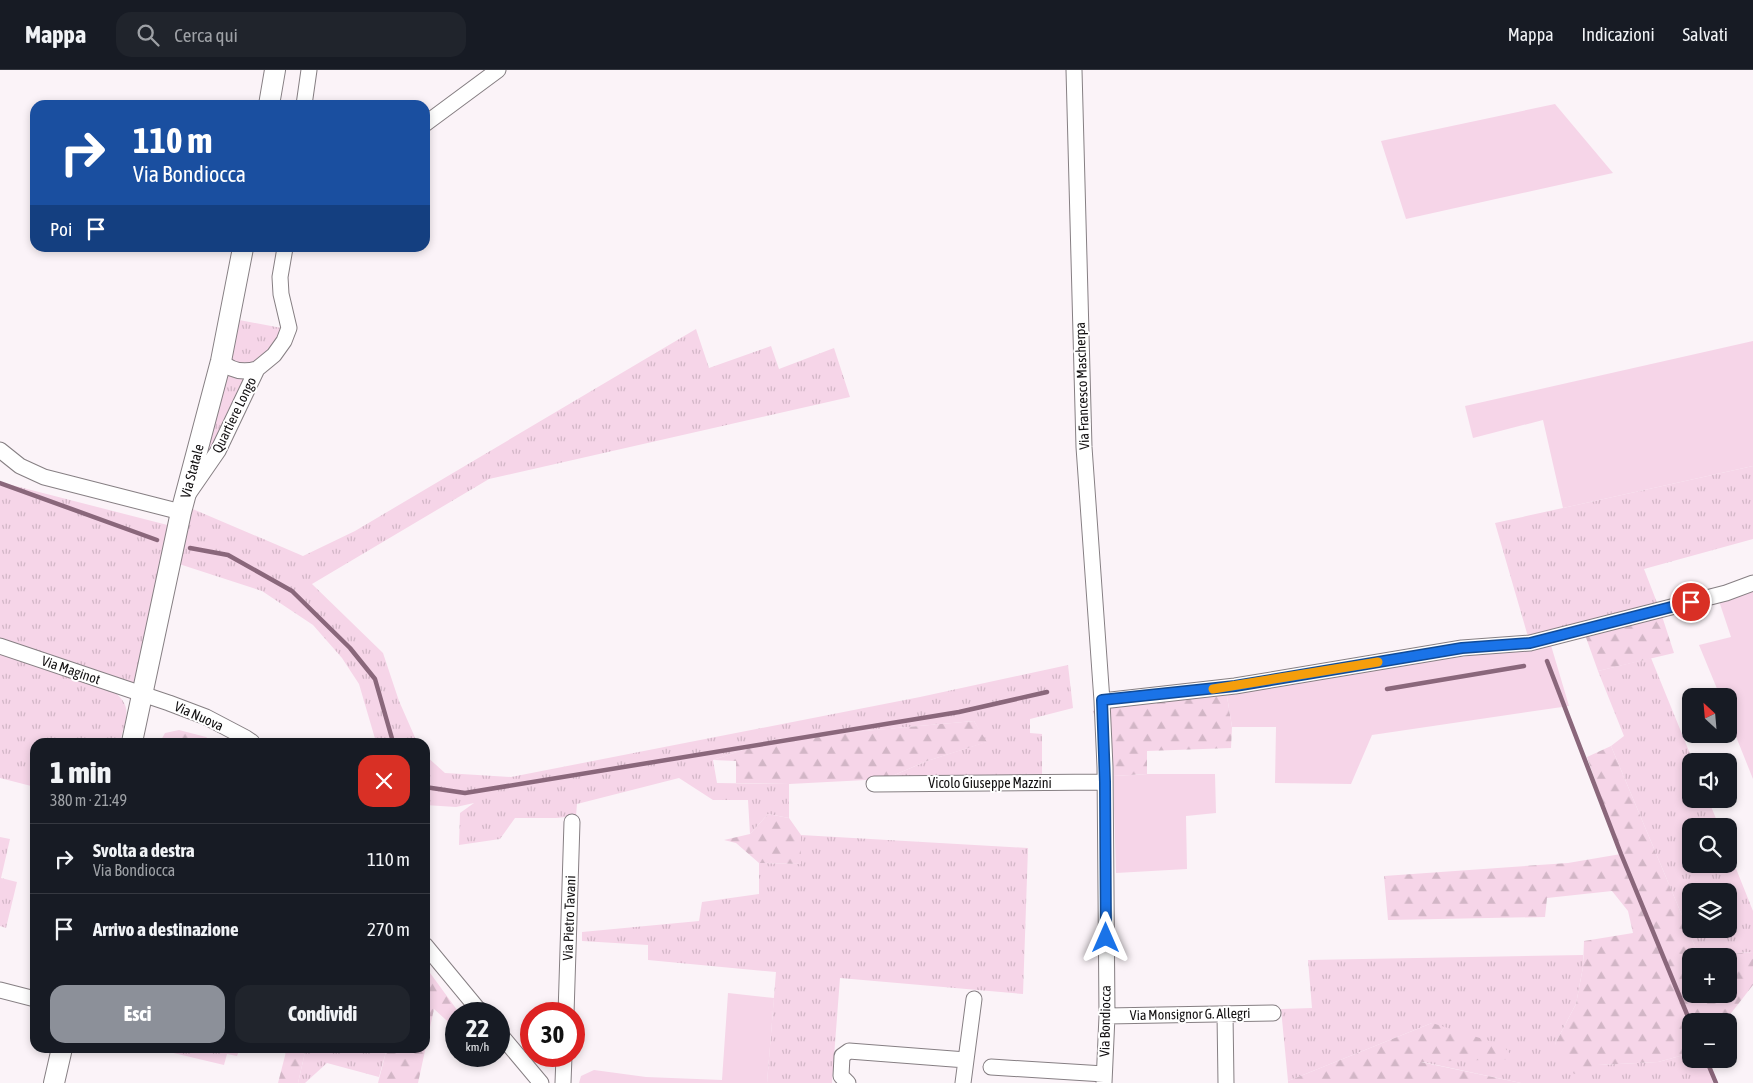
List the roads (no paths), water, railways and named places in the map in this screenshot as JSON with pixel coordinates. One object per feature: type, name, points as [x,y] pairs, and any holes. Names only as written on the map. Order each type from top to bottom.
[{"type":"main road","points":[[270,100],[276,70]]},
{"type":"main road","name":"Via Statale","points":[[133,738],[183,505],[221,361],[242,252]]},
{"type":"main road","points":[[54,1083],[61,1053]]},
{"type":"street","points":[[305,100],[309,70]]},
{"type":"street","points":[[430,120],[498,70]]},
{"type":"street","name":"Via Francesco Mascherpa","points":[[1074,70],[1084,447],[1102,700]]},
{"type":"street","name":"Quartiere Longo","points":[[183,505],[218,451],[257,369],[274,355],[289,328],[281,294],[280,277],[284,252]]},
{"type":"street","points":[[221,361],[229,369],[248,372],[257,369]]},
{"type":"street","points":[[0,450],[20,466],[44,477],[183,505]]},
{"type":"street","points":[[1102,700],[1235,686],[1462,648],[1530,643],[1726,593],[1753,583]]},
{"type":"street","name":"Via Maginot","points":[[0,646],[143,694]]},
{"type":"street","name":"Via Nuova","points":[[143,694],[206,717],[246,738]]},
{"type":"street","name":"Via Bondiocca","points":[[991,1067],[1104,1079],[1107,1016],[1105,782],[1102,700]]},
{"type":"street","name":"Vicolo Giuseppe Mazzini","points":[[874,784],[1105,782]]},
{"type":"street","name":"Via Pietro Tavani","points":[[566,1002],[572,822]]},
{"type":"street","points":[[430,951],[472,1002]]},
{"type":"street","points":[[0,990],[30,998]]},
{"type":"street","points":[[963,1083],[974,999]]},
{"type":"street","name":"Via Monsignor G. Allegri","points":[[1107,1016],[1273,1013]]},
{"type":"street","points":[[1225,1014],[1226,1083]]},
{"type":"street","points":[[510,1047],[540,1083]]},
{"type":"street","points":[[848,1083],[841,1076],[842,1056],[849,1051],[966,1060]]},
{"type":"street","points":[[564,1067],[564,1083]]},
{"type":"waterway","points":[[0,483],[157,540]]},
{"type":"waterway","points":[[190,548],[228,555],[292,591],[350,648],[375,679],[392,738]]},
{"type":"waterway","points":[[1547,661],[1621,854],[1686,1013]]},
{"type":"waterway","points":[[1387,689],[1524,666]]},
{"type":"waterway","points":[[430,788],[465,793],[959,712],[1047,692]]},
{"type":"waterway","points":[[1710,1068],[1716,1083]]}]
